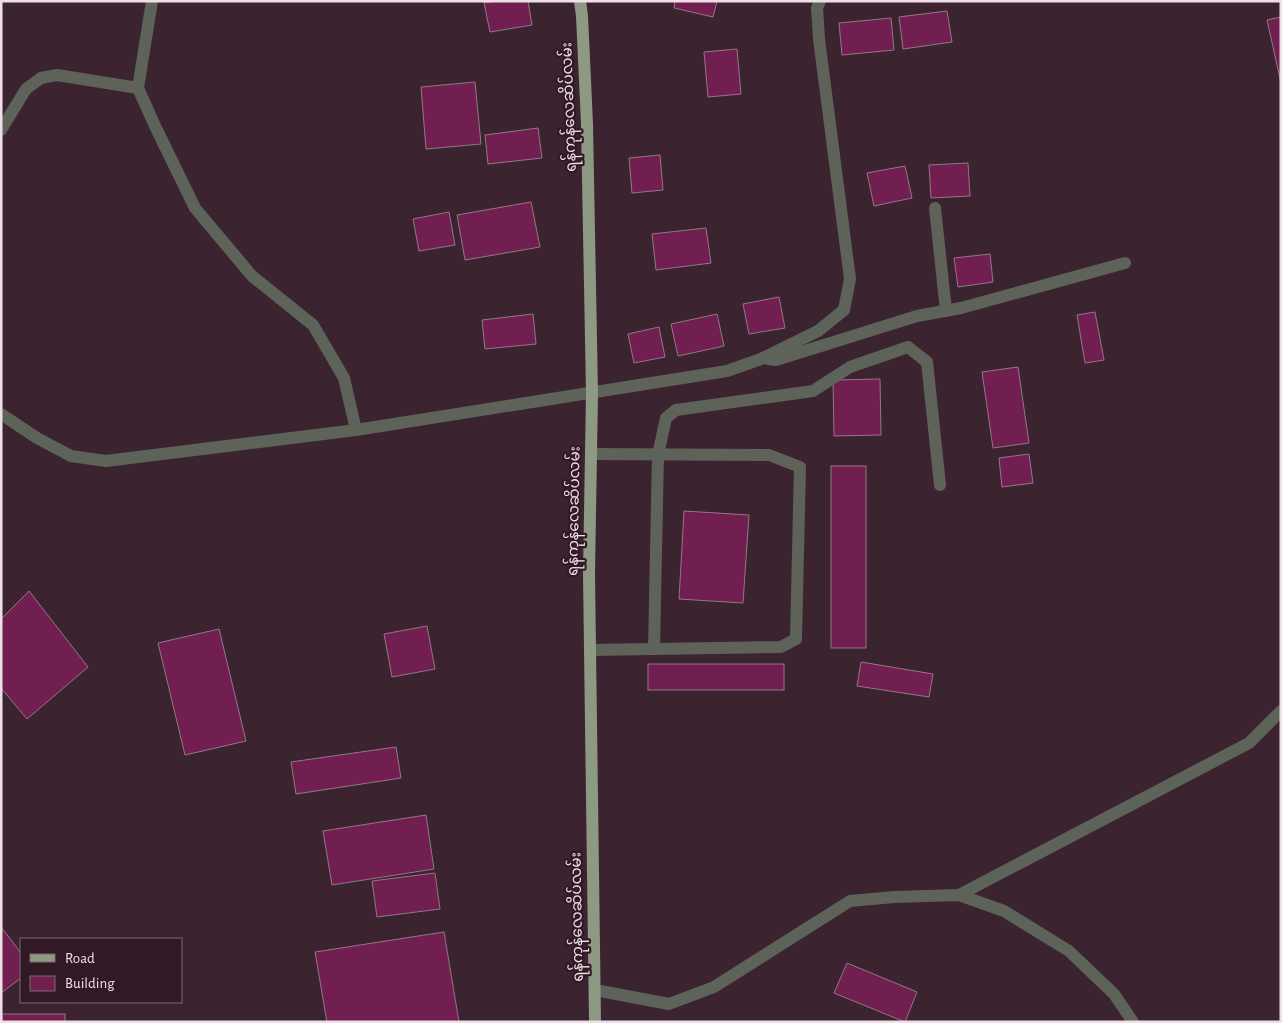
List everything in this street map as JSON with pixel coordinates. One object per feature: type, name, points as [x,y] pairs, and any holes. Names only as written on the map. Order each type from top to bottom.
[{"type":"main road","name":"ရန်ကုန်လေဆိပ်လမ်း","points":[[580,1],[587,124],[592,393],[589,574],[595,1022]]},
{"type":"street","points":[[152,1],[138,88],[196,208],[252,276],[312,325],[344,378],[356,430]]},
{"type":"street","points":[[1,414],[37,438],[71,456],[106,461],[356,430],[728,372],[818,331],[844,310],[850,279],[819,39],[817,8],[820,1]]},
{"type":"street","points":[[1,130],[26,89],[41,78],[57,75],[138,88]]},
{"type":"street","points":[[935,208],[946,311]]},
{"type":"street","points":[[760,359],[776,360],[917,316],[946,311],[1125,263]]},
{"type":"street","points":[[654,649],[658,454],[666,418],[676,410],[813,391],[850,367],[908,347],[927,362],[940,485]]},
{"type":"street","points":[[590,650],[781,648],[796,640],[800,467],[769,456],[591,454]]},
{"type":"street","points":[[959,896],[1249,743],[1281,711]]},
{"type":"street","points":[[595,990],[669,1004],[714,987],[850,901],[894,897],[959,896],[1004,911],[1068,951],[1114,994],[1133,1022]]},
{"type":"building","points":[[528,1],[532,25],[490,32],[484,3]]},
{"type":"building","points":[[675,1],[717,1],[713,17],[674,8]]},
{"type":"building","points":[[947,11],[952,42],[903,49],[899,17]]},
{"type":"building","points":[[1281,17],[1281,83],[1267,20]]},
{"type":"building","points":[[891,18],[894,50],[842,55],[839,23]]},
{"type":"building","points":[[737,49],[741,94],[708,97],[704,52]]},
{"type":"building","points":[[475,82],[481,144],[426,149],[421,87]]},
{"type":"building","points":[[538,128],[542,158],[488,164],[485,135]]},
{"type":"building","points":[[660,155],[663,190],[632,193],[629,158]]},
{"type":"building","points":[[968,163],[970,196],[931,198],[929,165]]},
{"type":"building","points":[[905,166],[912,198],[874,206],[867,173]]},
{"type":"building","points":[[531,202],[540,247],[465,260],[457,215]]},
{"type":"building","points":[[449,212],[455,245],[419,251],[413,219]]},
{"type":"building","points":[[706,228],[711,263],[656,270],[652,234]]},
{"type":"building","points":[[990,254],[993,282],[958,287],[954,258]]},
{"type":"building","points":[[779,297],[785,328],[749,334],[743,304]]},
{"type":"building","points":[[1095,312],[1104,360],[1085,363],[1077,315]]},
{"type":"building","points":[[533,314],[536,344],[485,349],[482,320]]},
{"type":"building","points":[[717,314],[724,346],[678,356],[671,324]]},
{"type":"building","points":[[659,327],[665,357],[634,363],[628,334]]},
{"type":"building","points":[[1018,367],[1029,443],[993,448],[982,372]]},
{"type":"building","points":[[880,379],[881,435],[834,436],[833,380]]},
{"type":"building","points":[[1029,454],[1033,483],[1002,487],[999,458]]},
{"type":"building","points":[[831,466],[866,466],[866,648],[831,648]]},
{"type":"building","points":[[684,511],[749,515],[743,603],[679,599]]},
{"type":"building","points":[[29,591],[88,667],[27,719],[1,688],[1,619]]},
{"type":"building","points":[[427,626],[435,669],[392,677],[384,634]]},
{"type":"building","points":[[219,629],[246,741],[185,755],[158,643]]},
{"type":"building","points":[[861,662],[933,674],[929,697],[857,686]]},
{"type":"building","points":[[648,664],[784,664],[784,690],[648,690]]},
{"type":"building","points":[[396,747],[401,778],[296,794],[291,762]]},
{"type":"building","points":[[426,815],[434,869],[332,885],[323,831]]},
{"type":"building","points":[[435,873],[440,909],[377,917],[372,881]]},
{"type":"building","points":[[1,927],[20,952],[20,979],[1,993]]},
{"type":"building","points":[[444,932],[459,1022],[327,1022],[315,952]]},
{"type":"building","points":[[847,963],[917,992],[905,1022],[834,993]]},
{"type":"building","points":[[2,1014],[65,1014],[65,1022],[2,1022]]}]
